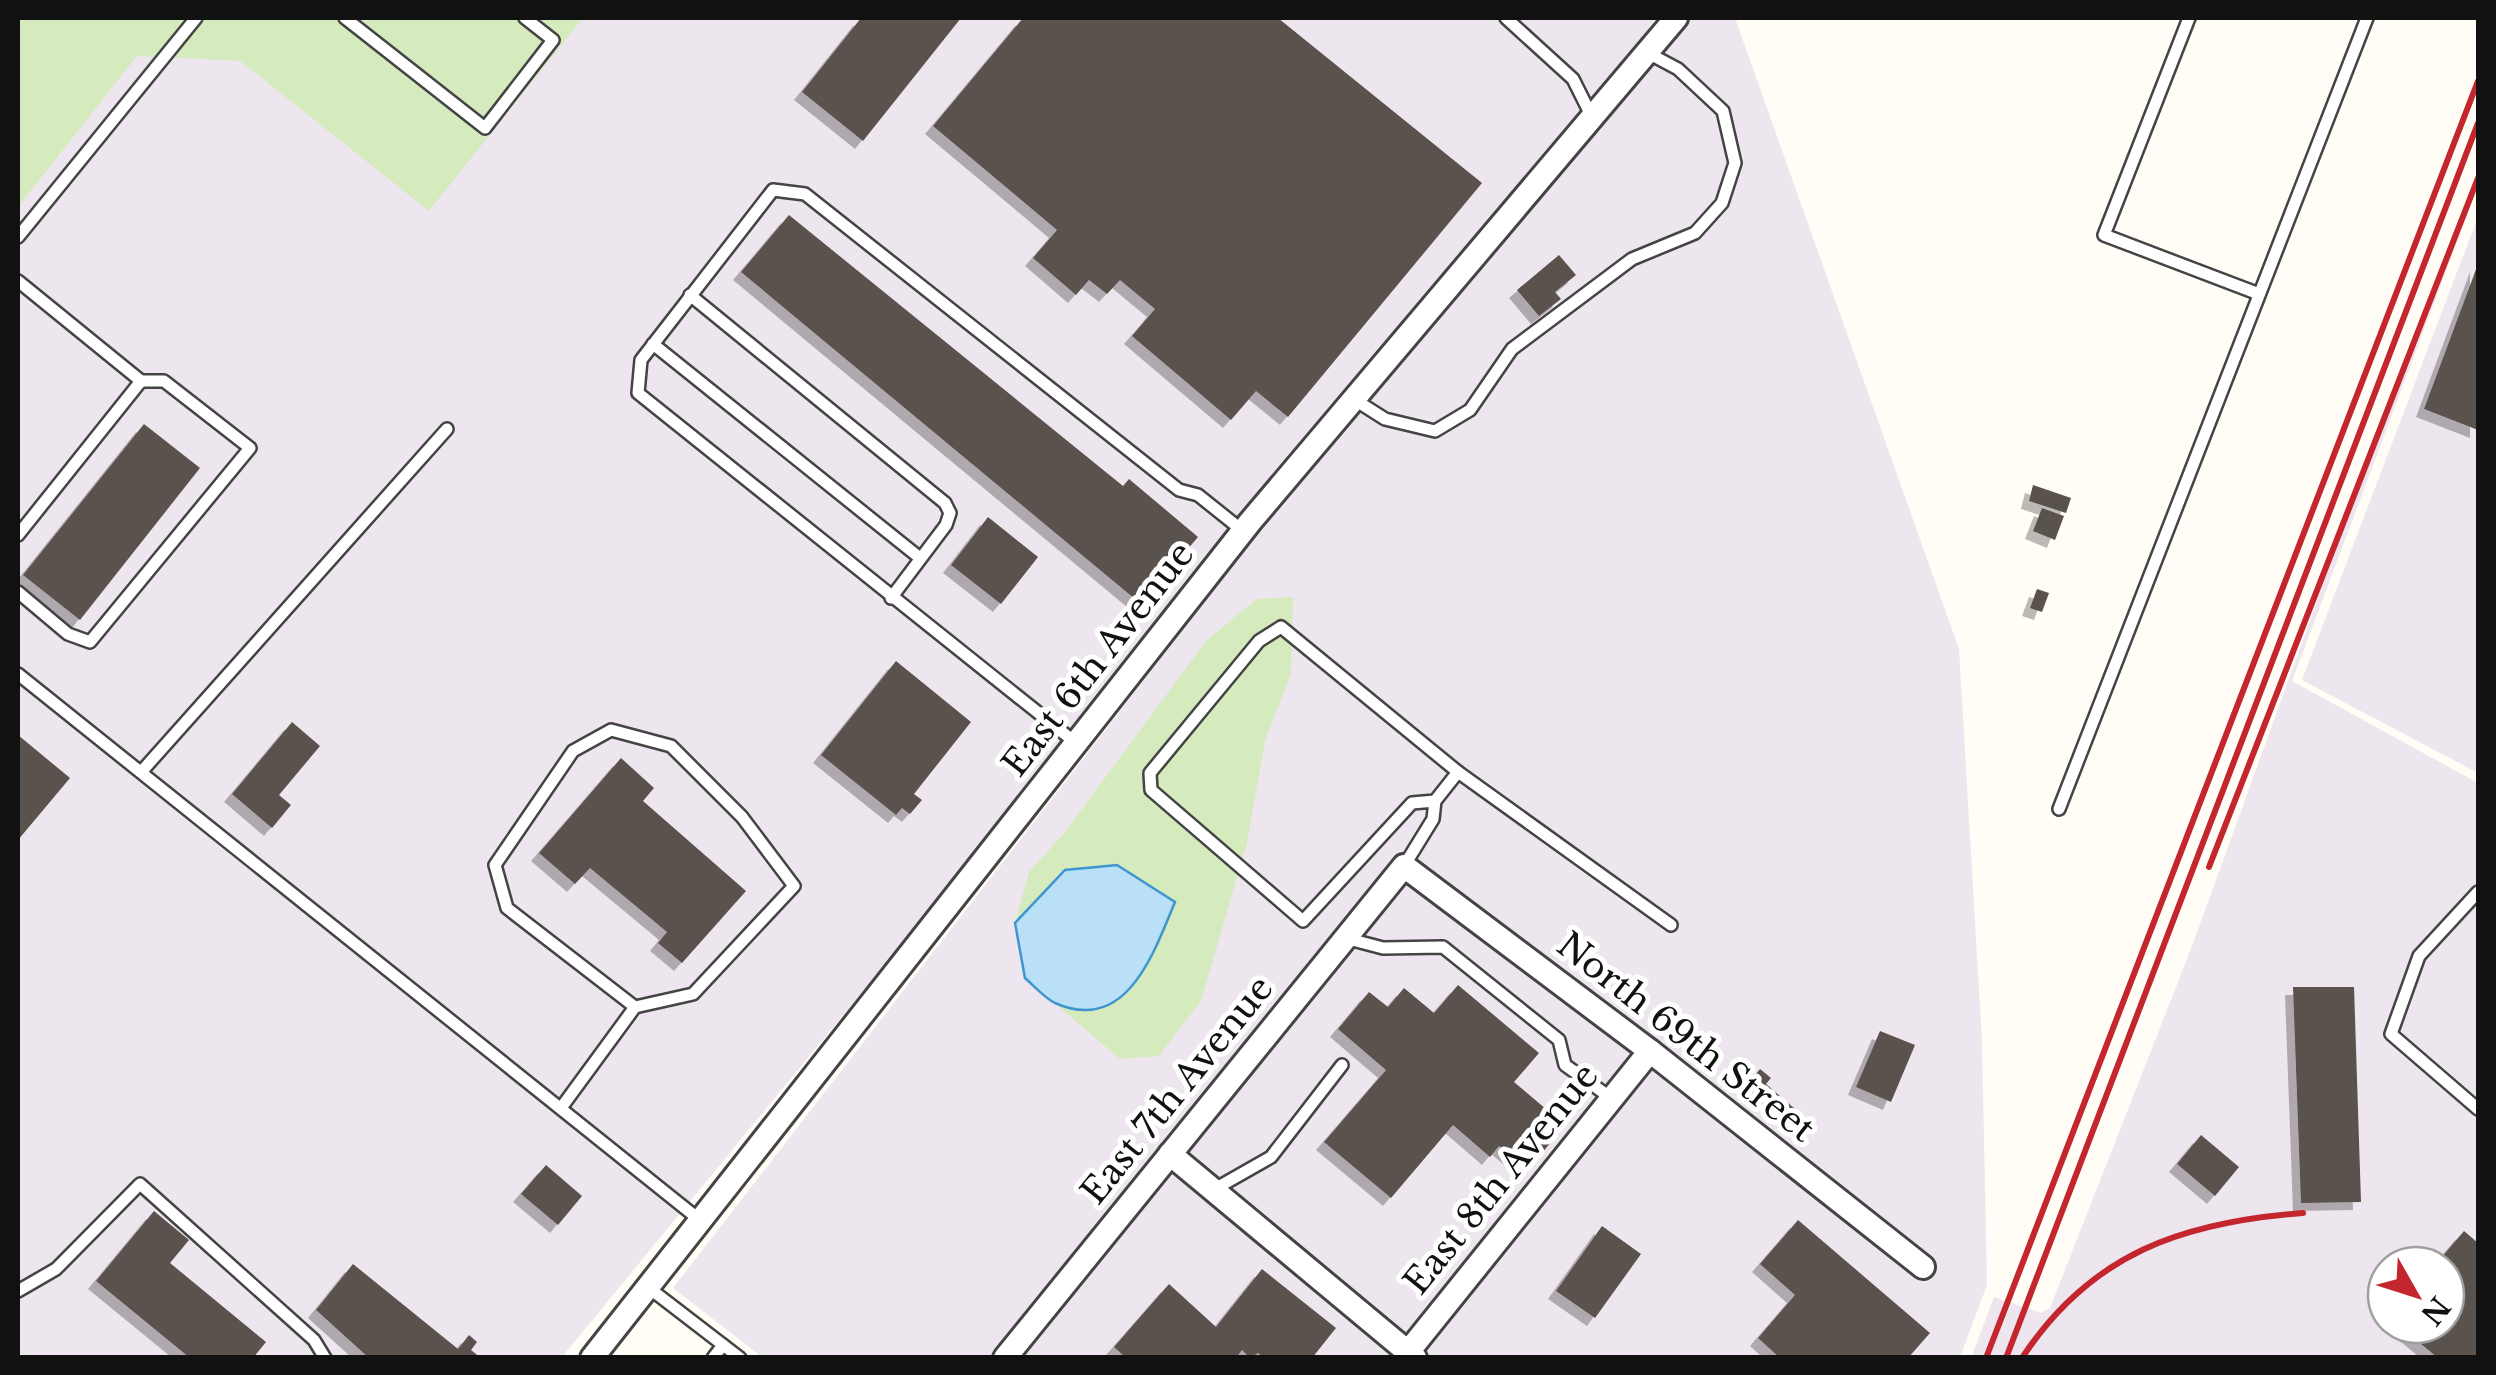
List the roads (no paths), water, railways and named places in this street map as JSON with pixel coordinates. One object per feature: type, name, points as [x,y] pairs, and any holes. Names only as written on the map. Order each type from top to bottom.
[{"type":"street","name":"East 6th Avenue","points":[[592,1358],[1351,398],[1593,120],[1676,18]]},
{"type":"street","name":"East 7th Avenue","points":[[1005,1358],[1404,866]]},
{"type":"street","name":"North 69th Street","points":[[1404,866],[1650,1051],[1923,1267]]},
{"type":"street","name":"East 8th Avenue","points":[[1411,1355],[1650,1051]]},
{"type":"street","points":[[1170,1154],[1411,1355]]},
{"type":"lane","points":[[18,238],[196,18]]},
{"type":"lane","points":[[345,18],[484,128],[553,40],[525,18]]},
{"type":"lane","points":[[1506,18],[1573,78],[1593,120]]},
{"type":"lane","points":[[2189,18],[2104,235],[2259,294]]},
{"type":"lane","points":[[2059,809],[2367,18]]},
{"type":"lane","points":[[1351,398],[1385,418],[1435,431],[1470,410],[1512,348],[1632,259],[1694,233],[1722,203],[1736,163],[1723,111],[1678,69],[1648,53]]},
{"type":"lane","points":[[1076,744],[638,392],[641,360],[690,295],[773,190],[805,194],[1179,490],[1198,494],[1243,532]]},
{"type":"lane","points":[[18,281],[141,381],[164,381],[250,448],[90,642],[68,634],[18,592]]},
{"type":"lane","points":[[690,295],[946,502],[950,513],[946,525],[890,598]]},
{"type":"lane","points":[[653,344],[920,558]]},
{"type":"lane","points":[[18,535],[141,381]]},
{"type":"lane","points":[[142,771],[447,429]]},
{"type":"lane","points":[[1435,802],[1412,803],[1304,921],[1151,790],[1150,773],[1259,641],[1281,627],[1458,772],[1671,925]]},
{"type":"lane","points":[[18,674],[702,1221]]},
{"type":"lane","points":[[561,1108],[634,1007],[692,994],[794,886],[742,817],[671,746],[611,730],[572,751],[495,865],[507,908],[634,1007]]},
{"type":"lane","points":[[1404,866],[1433,819],[1435,802],[1458,772]]},
{"type":"lane","points":[[2478,892],[2419,956],[2391,1034],[2478,1108]]},
{"type":"lane","points":[[1346,938],[1383,948],[1443,947],[1559,1040],[1566,1065],[1612,1098]]},
{"type":"lane","points":[[1213,1190],[1271,1156],[1342,1065]]},
{"type":"lane","points":[[18,1291],[56,1269],[140,1184],[314,1340],[325,1358]]},
{"type":"lane","points":[[649,1288],[740,1358]]},
{"type":"lane","points":[[713,1358],[723,1345]]},
{"type":"water","points":[[1117,865],[1175,902],[1158,943],[1134,983],[1119,998],[1101,1008],[1080,1010],[1055,1003],[1025,978],[1015,923],[1065,870]]},
{"type":"railway","points":[[1986,1358],[2478,81]]},
{"type":"railway","points":[[2006,1358],[2478,123]]},
{"type":"railway","points":[[2209,867],[2478,178]]},
{"type":"railway","points":[[2022,1358],[2078,1292],[2143,1250],[2218,1225],[2303,1213]]}]
